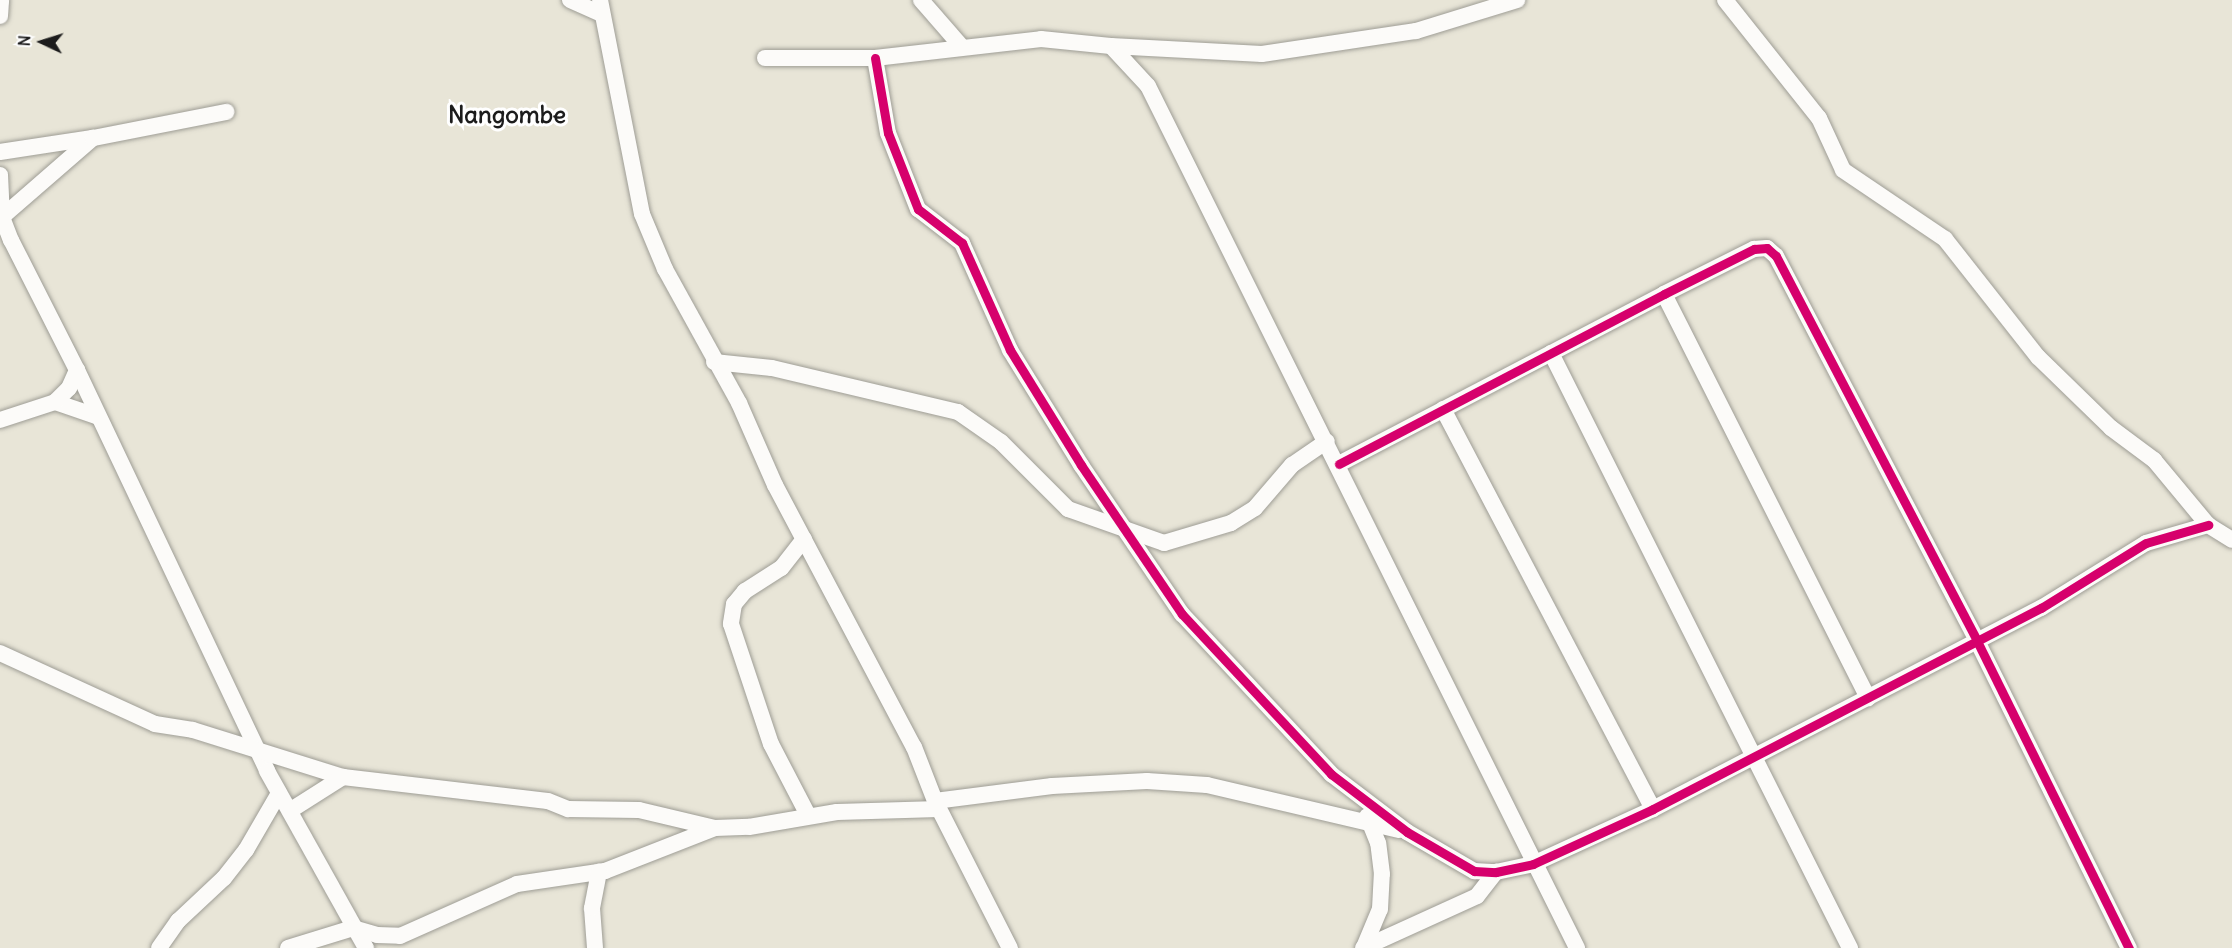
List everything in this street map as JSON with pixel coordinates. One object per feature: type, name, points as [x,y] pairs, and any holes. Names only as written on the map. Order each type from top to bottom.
[{"type":"street","points":[[0,16],[1,0]]},
{"type":"street","points":[[570,0],[601,7],[642,214],[714,362],[739,402],[753,442],[914,747],[937,805],[1010,948]]},
{"type":"street","points":[[921,0],[961,45]]},
{"type":"street","points":[[765,58],[875,58],[961,45],[1041,39],[1111,46],[1262,54],[1416,32],[1517,0]]},
{"type":"street","points":[[1725,0],[1819,118],[1843,170],[1945,239],[2038,357],[2111,428],[2154,460],[2208,525],[2232,540]]},
{"type":"street","points":[[1111,46],[1148,86],[1339,464],[1533,864],[1577,948]]},
{"type":"street","points":[[875,58],[888,133],[918,209],[962,243],[1010,350],[1081,465],[1182,614],[1331,774],[1407,832],[1474,871],[1496,872],[1533,864],[1653,809],[2041,608],[2146,543],[2208,525]]},
{"type":"street","points":[[0,152],[93,138],[226,112]]},
{"type":"street","points":[[2,217],[93,138]]},
{"type":"street","points":[[0,175],[2,217],[78,370],[257,751],[366,948]]},
{"type":"street","points":[[1339,464],[1664,294],[1754,249],[1767,248],[1776,256],[1977,641],[2129,948]]},
{"type":"street","points":[[1664,294],[1868,698]]},
{"type":"street","points":[[1551,353],[1850,948]]},
{"type":"street","points":[[714,362],[772,368],[958,412],[1001,442],[1068,509],[1128,533],[1164,543],[1231,523],[1255,508],[1292,465],[1327,441]]},
{"type":"street","points":[[0,420],[55,402],[69,388],[78,370]]},
{"type":"street","points":[[55,402],[99,417]]},
{"type":"street","points":[[1443,409],[1653,809]]},
{"type":"street","points":[[804,539],[781,568],[745,591],[734,604],[731,624],[771,744],[808,815]]},
{"type":"street","points":[[0,652],[155,724],[193,730],[343,777],[548,801],[568,809],[639,810],[715,828],[749,827],[808,815],[937,805],[1052,786],[1147,781],[1207,785],[1407,832]]},
{"type":"street","points":[[291,810],[343,777]]},
{"type":"street","points":[[159,948],[178,921],[224,878],[246,850],[279,793]]},
{"type":"street","points":[[1359,797],[1378,843],[1381,885],[1380,909],[1363,948]]},
{"type":"street","points":[[288,948],[353,928],[376,935],[400,936],[517,884],[599,872],[715,828]]},
{"type":"street","points":[[595,948],[592,908],[599,872]]},
{"type":"street","points":[[1363,948],[1477,896],[1496,872]]},
{"type":"cycle path","points":[[875,58],[888,133],[918,209],[962,243],[1010,350],[1081,465],[1182,614],[1331,774],[1407,832],[1474,871],[1496,872],[1533,864],[1653,809],[2041,608],[2146,543],[2208,525]]},
{"type":"cycle path","points":[[1339,464],[1664,294],[1754,249],[1767,248],[1776,256],[1977,641],[2129,948]]},
{"type":"district","name":"Nangombe","points":[[507,115]]}]
